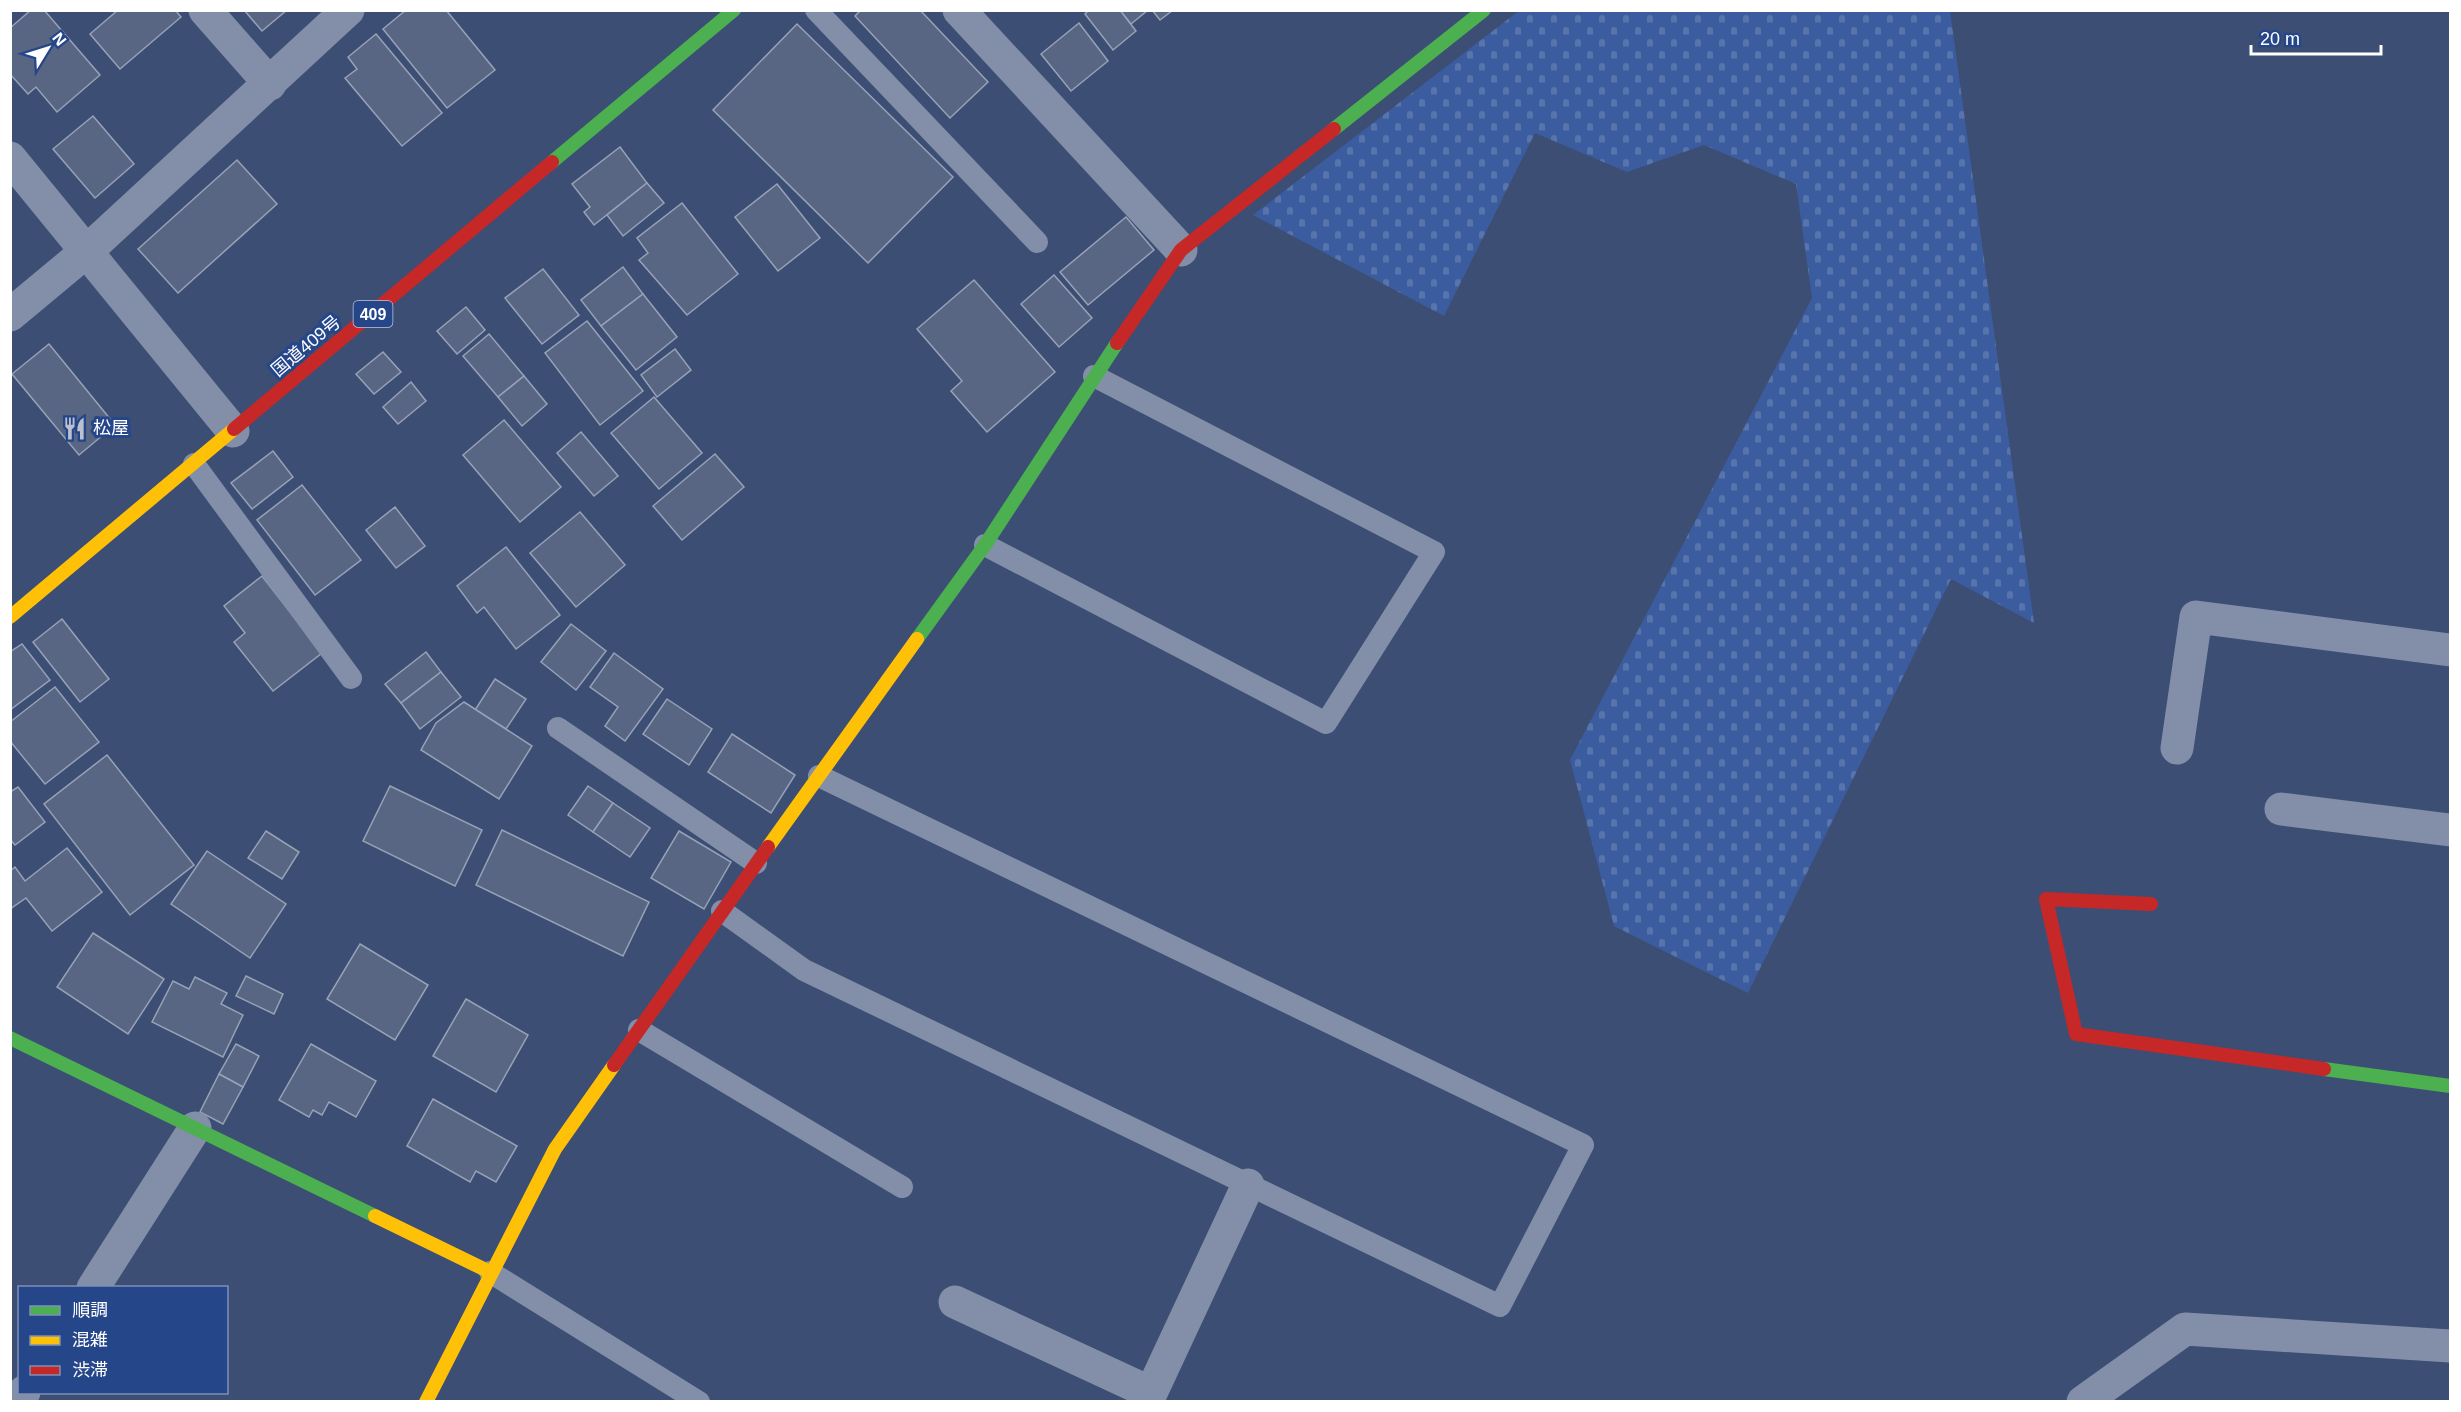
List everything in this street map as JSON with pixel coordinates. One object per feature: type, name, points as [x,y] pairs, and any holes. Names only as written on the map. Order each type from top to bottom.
[{"type":"main road","name":"国道409号","points":[[10,617],[734,10]]},
{"type":"main road","points":[[426,1401],[490,1272],[555,1149],[756,863],[985,545],[1094,376],[1181,250],[1484,10]]},
{"type":"main road","points":[[2151,904],[2046,899],[2076,1034],[2451,1086]]},
{"type":"main road","points":[[10,1038],[490,1272]]},
{"type":"street","points":[[205,10],[270,84]]},
{"type":"street","points":[[10,315],[88,250],[348,10]]},
{"type":"street","points":[[959,10],[1181,250]]},
{"type":"street","points":[[10,158],[88,250],[233,431]]},
{"type":"street","points":[[2177,748],[2196,616],[2451,650]]},
{"type":"street","points":[[2281,809],[2451,830]]},
{"type":"street","points":[[94,1286],[195,1128]]},
{"type":"street","points":[[955,1302],[1151,1393],[1248,1185]]},
{"type":"street","points":[[2083,1401],[2185,1329],[2451,1346]]},
{"type":"lane","points":[[816,10],[1037,242]]},
{"type":"lane","points":[[985,545],[1326,723],[1434,552],[1094,376]]},
{"type":"lane","points":[[194,464],[351,678]]},
{"type":"lane","points":[[558,728],[756,863]]},
{"type":"lane","points":[[722,911],[804,970],[1500,1306],[1583,1145],[819,776]]},
{"type":"lane","points":[[639,1030],[902,1187]]},
{"type":"lane","points":[[490,1272],[699,1401]]},
{"type":"green space","points":[[1520,10],[1950,11],[2034,623],[1951,579],[1748,993],[1614,926],[1570,760],[1812,298],[1796,184],[1704,145],[1627,172],[1535,133],[1444,316],[1253,215]]},
{"type":"building","points":[[31,10],[44,10],[100,75],[57,112],[36,87],[28,94],[10,74],[10,28]]},
{"type":"building","points":[[118,10],[175,10],[181,17],[120,69],[90,34]]},
{"type":"building","points":[[244,10],[287,10],[262,31]]},
{"type":"building","points":[[406,10],[446,10],[495,70],[447,108],[383,29]]},
{"type":"building","points":[[861,10],[920,10],[988,82],[950,118],[855,16]]},
{"type":"building","points":[[1089,10],[1120,10],[1136,31],[1113,50],[1085,14]]},
{"type":"building","points":[[1120,10],[1148,10],[1131,24]]},
{"type":"building","points":[[1152,10],[1173,10],[1160,20]]},
{"type":"building","points":[[1079,23],[1108,61],[1071,91],[1041,54]]},
{"type":"building","points":[[797,24],[953,177],[868,263],[713,110]]},
{"type":"building","points":[[376,34],[442,113],[402,146],[345,78],[357,69],[348,57]]},
{"type":"building","points":[[93,116],[134,164],[95,198],[53,149]]},
{"type":"building","points":[[620,147],[647,183],[594,225],[584,212],[590,207],[572,184]]},
{"type":"building","points":[[237,160],[277,204],[178,293],[138,249]]},
{"type":"building","points":[[647,183],[664,203],[623,236],[607,215]]},
{"type":"building","points":[[777,184],[820,238],[778,271],[735,217]]},
{"type":"building","points":[[682,203],[738,274],[687,315],[639,260],[648,253],[637,238]]},
{"type":"building","points":[[1126,217],[1154,250],[1088,305],[1060,272]]},
{"type":"building","points":[[623,267],[643,294],[601,326],[581,300]]},
{"type":"building","points":[[543,269],[579,315],[542,344],[505,298]]},
{"type":"building","points":[[1054,275],[1092,318],[1059,347],[1021,304]]},
{"type":"building","points":[[974,280],[1055,372],[987,432],[951,391],[962,381],[917,329]]},
{"type":"building","points":[[643,294],[677,337],[636,370],[601,326]]},
{"type":"building","points":[[466,307],[485,330],[457,354],[437,331]]},
{"type":"building","points":[[587,321],[643,391],[600,425],[545,353]]},
{"type":"building","points":[[489,334],[524,376],[498,397],[463,356]]},
{"type":"building","points":[[49,344],[115,425],[79,455],[12,374]]},
{"type":"building","points":[[675,349],[691,370],[657,397],[641,375]]},
{"type":"building","points":[[383,352],[401,372],[374,394],[356,374]]},
{"type":"building","points":[[524,376],[547,404],[522,426],[498,397]]},
{"type":"building","points":[[411,382],[426,401],[398,424],[383,407]]},
{"type":"building","points":[[654,397],[702,453],[659,489],[611,433]]},
{"type":"building","points":[[504,420],[561,487],[520,522],[463,455]]},
{"type":"building","points":[[581,432],[618,476],[594,496],[557,453]]},
{"type":"building","points":[[273,451],[293,477],[252,509],[231,483]]},
{"type":"building","points":[[715,454],[744,487],[682,540],[653,506]]},
{"type":"building","points":[[302,485],[361,560],[315,595],[257,520]]},
{"type":"building","points":[[395,507],[425,546],[396,568],[366,530]]},
{"type":"building","points":[[580,512],[625,565],[576,607],[530,553]]},
{"type":"building","points":[[506,547],[560,615],[516,649],[484,607],[477,613],[457,586]]},
{"type":"building","points":[[262,576],[322,653],[273,691],[234,642],[245,633],[224,606]]},
{"type":"building","points":[[62,619],[109,679],[80,702],[33,642]]},
{"type":"building","points":[[571,624],[606,651],[576,690],[541,662]]},
{"type":"building","points":[[22,644],[50,680],[10,710],[10,652]]},
{"type":"building","points":[[426,652],[441,672],[401,703],[385,684]]},
{"type":"building","points":[[614,653],[663,689],[625,741],[605,726],[618,707],[590,687]]},
{"type":"building","points":[[441,672],[461,697],[420,729],[401,703]]},
{"type":"building","points":[[495,679],[526,699],[506,729],[475,710]]},
{"type":"building","points":[[55,687],[99,742],[45,784],[10,741],[10,722]]},
{"type":"building","points":[[667,699],[712,729],[689,765],[643,734]]},
{"type":"building","points":[[464,702],[532,746],[499,799],[421,750],[436,723]]},
{"type":"building","points":[[732,734],[795,775],[771,813],[708,772]]},
{"type":"building","points":[[107,755],[194,865],[130,915],[44,804]]},
{"type":"building","points":[[390,786],[482,830],[455,886],[363,841]]},
{"type":"building","points":[[588,786],[613,803],[593,832],[568,815]]},
{"type":"building","points":[[18,787],[45,822],[15,845],[10,839],[10,792]]},
{"type":"building","points":[[613,803],[650,828],[630,857],[593,832]]},
{"type":"building","points":[[502,830],[649,902],[623,956],[476,885]]},
{"type":"building","points":[[266,831],[299,852],[282,879],[248,858]]},
{"type":"building","points":[[679,831],[731,862],[704,909],[651,878]]},
{"type":"building","points":[[67,848],[102,892],[52,931],[26,898],[10,909],[10,871],[15,867],[25,881]]},
{"type":"building","points":[[207,851],[286,904],[250,958],[171,904]]},
{"type":"building","points":[[93,933],[164,979],[128,1034],[57,987]]},
{"type":"building","points":[[360,944],[428,985],[395,1040],[327,999]]},
{"type":"building","points":[[246,976],[283,994],[274,1014],[236,996]]},
{"type":"building","points":[[195,977],[227,993],[221,1004],[243,1015],[223,1057],[152,1022],[173,981],[189,989]]},
{"type":"building","points":[[466,999],[528,1035],[496,1092],[433,1056]]},
{"type":"building","points":[[236,1044],[259,1056],[243,1087],[219,1074]]},
{"type":"building","points":[[311,1044],[376,1081],[356,1117],[329,1102],[322,1115],[313,1110],[309,1117],[279,1100]]},
{"type":"building","points":[[219,1074],[243,1087],[223,1124],[200,1112]]},
{"type":"building","points":[[433,1099],[517,1146],[496,1182],[476,1171],[470,1182],[407,1146]]},
{"type":"traffic: fast","points":[[552,162],[734,10]]},
{"type":"traffic: fast","points":[[1334,129],[1484,10]]},
{"type":"traffic: fast","points":[[917,639],[985,545],[1117,343]]},
{"type":"traffic: fast","points":[[10,1038],[375,1216]]},
{"type":"traffic: fast","points":[[2324,1069],[2450,1086]]},
{"type":"traffic: slow","points":[[10,617],[234,429]]},
{"type":"traffic: slow","points":[[768,847],[917,639]]},
{"type":"traffic: slow","points":[[426,1402],[555,1149],[614,1065]]},
{"type":"traffic: slow","points":[[375,1216],[490,1272]]},
{"type":"traffic: jam","points":[[1117,343],[1181,250],[1334,129]]},
{"type":"traffic: jam","points":[[234,429],[552,162]]},
{"type":"traffic: jam","points":[[614,1065],[768,847]]},
{"type":"traffic: jam","points":[[2151,904],[2046,899],[2076,1034],[2324,1069]]},
{"type":"place","name":"松屋","points":[[75,428]]}]
